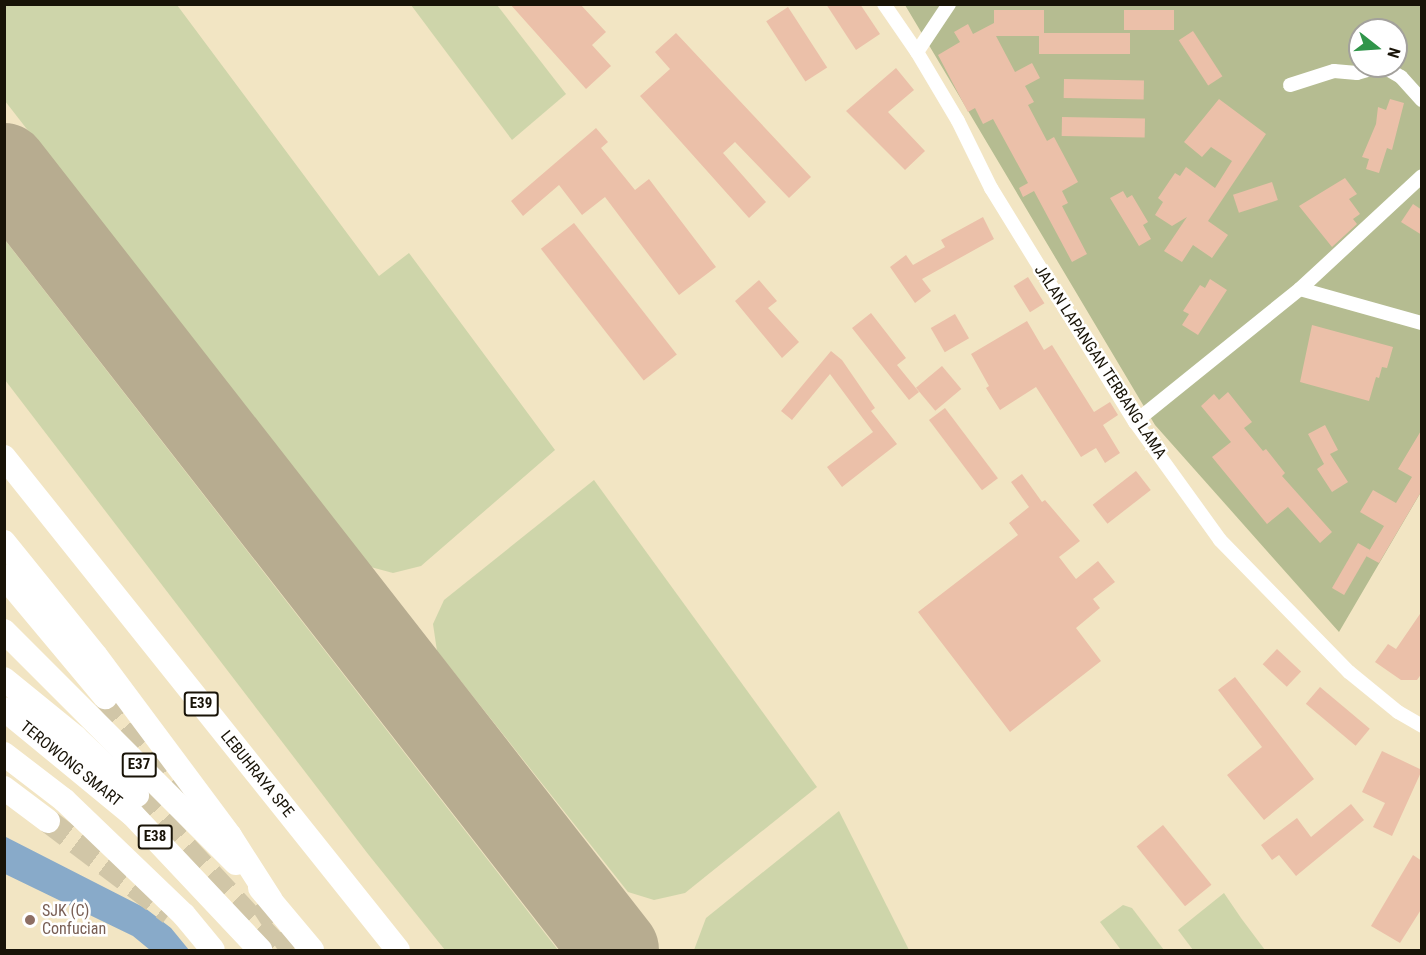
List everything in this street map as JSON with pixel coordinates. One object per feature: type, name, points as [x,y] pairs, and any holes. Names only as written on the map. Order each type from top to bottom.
[{"type":"highway","name":"LEBUHRAYA SPE","points":[[4,457],[398,951]]},
{"type":"highway","name":"LEBUHRAYA SPE","points":[[4,471],[386,951]]},
{"type":"highway","points":[[4,542],[209,807],[271,900]]},
{"type":"highway","points":[[4,576],[105,697]]},
{"type":"highway","name":"E37","points":[[4,631],[271,900],[312,951]]},
{"type":"highway","name":"TEROWONG SMART","points":[[7,680],[137,795]]},
{"type":"highway","name":"TEROWONG SMART","points":[[4,709],[132,814],[260,951]]},
{"type":"highway","points":[[4,754],[64,800],[184,915],[213,951]]},
{"type":"highway","points":[[4,788],[48,821]]},
{"type":"street","name":"JALAN LAPANGAN TERBANG LAMA","points":[[884,4],[917,52],[958,121],[991,188],[1134,422],[1220,540],[1349,672],[1398,712],[1422,726]]},
{"type":"street","points":[[917,52],[949,4]]},
{"type":"street","points":[[1290,86],[1334,71],[1358,73],[1382,66],[1401,77],[1422,100]]},
{"type":"street","points":[[1134,422],[1300,289],[1422,176]]},
{"type":"street","points":[[1300,289],[1422,323]]},
{"type":"green space","points":[[5,4],[177,5],[379,276],[409,253],[555,450],[421,566],[393,573],[367,566],[5,101]]},
{"type":"green space","points":[[411,5],[497,5],[566,94],[512,140]]},
{"type":"green space","points":[[905,5],[1421,5],[1421,492],[1339,632],[1155,425]]},
{"type":"green space","points":[[5,240],[558,950],[445,950],[368,854],[5,380]]},
{"type":"green space","points":[[594,480],[817,787],[685,893],[654,900],[628,892],[437,651],[433,624],[444,600]]},
{"type":"green space","points":[[839,811],[909,950],[694,950],[706,918]]},
{"type":"green space","points":[[1224,893],[1265,950],[1193,950],[1178,930]]},
{"type":"green space","points":[[1123,905],[1132,908],[1164,950],[1121,950],[1100,922]]},
{"type":"water","points":[[4,836],[145,908],[171,928],[189,950],[150,950],[133,936],[5,874]]},
{"type":"building","points":[[510,4],[580,4],[606,32],[592,45],[611,66],[586,89]]},
{"type":"building","points":[[826,4],[860,4],[880,34],[856,50]]},
{"type":"building","points":[[788,7],[827,67],[805,82],[766,21]]},
{"type":"building","points":[[994,10],[1044,10],[1044,33],[1130,33],[1130,54],[1039,54],[1039,36],[996,36],[1015,72],[1032,63],[1040,78],[1025,86],[1034,102],[1028,105],[1047,141],[1054,137],[1078,182],[1062,191],[1068,203],[1062,206],[1087,254],[1072,262],[1034,191],[1023,197],[1019,188],[1028,183],[993,119],[983,124],[975,108],[968,112],[938,55],[960,42],[954,32],[968,24],[973,34],[994,23]]},
{"type":"building","points":[[1124,10],[1174,10],[1174,30],[1124,30]]},
{"type":"building","points":[[1193,31],[1222,76],[1208,86],[1179,40]]},
{"type":"building","points":[[676,33],[811,177],[789,198],[735,142],[723,153],[766,202],[749,218],[640,96],[670,69],[655,52]]},
{"type":"building","points":[[896,68],[914,90],[888,112],[925,151],[905,170],[846,111]]},
{"type":"building","points":[[1064,79],[1144,80],[1144,99],[1064,98]]},
{"type":"building","points":[[1219,99],[1266,134],[1208,221],[1228,235],[1212,258],[1193,245],[1182,262],[1164,251],[1187,217],[1172,226],[1155,215],[1163,202],[1158,198],[1175,173],[1180,176],[1186,167],[1215,188],[1232,161],[1211,147],[1202,157],[1184,142]]},
{"type":"building","points":[[1390,99],[1404,103],[1392,150],[1387,148],[1379,173],[1366,169],[1369,159],[1362,157],[1376,124],[1378,107],[1386,110]]},
{"type":"building","points":[[1062,117],[1145,118],[1145,137],[1062,136]]},
{"type":"building","points":[[596,128],[608,142],[601,148],[635,190],[649,179],[716,267],[679,295],[605,197],[582,215],[559,185],[523,216],[511,201]]},
{"type":"building","points":[[1345,178],[1357,194],[1349,199],[1360,214],[1353,219],[1357,224],[1332,247],[1299,206]]},
{"type":"building","points":[[1272,182],[1278,200],[1239,213],[1233,195]]},
{"type":"building","points":[[1123,191],[1127,198],[1132,195],[1148,222],[1143,225],[1151,239],[1139,246],[1110,198]]},
{"type":"building","points":[[1413,204],[1422,210],[1422,235],[1401,222]]},
{"type":"building","points":[[983,217],[994,239],[922,279],[931,291],[915,303],[890,267],[906,255],[913,265],[945,247],[941,240]]},
{"type":"building","points":[[574,223],[677,355],[644,380],[541,249]]},
{"type":"building","points":[[1028,277],[1044,303],[1030,312],[1014,286]]},
{"type":"building","points":[[1210,279],[1227,290],[1198,335],[1182,325],[1189,314],[1183,311],[1200,285],[1205,288]]},
{"type":"building","points":[[759,280],[777,301],[768,308],[799,342],[782,358],[735,301]]},
{"type":"building","points":[[871,313],[906,358],[897,365],[919,392],[909,400],[852,328]]},
{"type":"building","points":[[955,314],[969,338],[945,352],[931,328]]},
{"type":"building","points":[[1027,321],[1044,350],[1052,345],[1094,412],[1110,402],[1118,415],[1103,425],[1120,453],[1105,463],[1096,448],[1081,457],[1036,387],[1000,410],[986,388],[989,386],[971,354]]},
{"type":"building","points":[[1312,325],[1393,347],[1387,368],[1382,367],[1379,378],[1376,377],[1369,401],[1300,382]]},
{"type":"building","points":[[831,351],[842,360],[875,408],[871,411],[897,444],[842,487],[827,467],[873,432],[830,374],[792,420],[781,411]]},
{"type":"building","points":[[942,366],[961,389],[935,411],[916,388]]},
{"type":"building","points":[[1228,392],[1252,422],[1244,428],[1263,451],[1266,449],[1285,473],[1282,476],[1332,532],[1320,543],[1288,507],[1267,524],[1212,457],[1231,442],[1201,406],[1214,394],[1219,400]]},
{"type":"building","points":[[945,408],[998,478],[982,490],[929,420]]},
{"type":"building","points":[[1325,425],[1338,450],[1330,454],[1348,482],[1332,492],[1317,469],[1324,464],[1308,434]]},
{"type":"building","points":[[1422,429],[1422,490],[1379,563],[1366,556],[1384,526],[1360,512],[1373,490],[1396,503],[1412,477],[1398,469]]},
{"type":"building","points":[[1136,471],[1151,490],[1107,524],[1093,505]]},
{"type":"building","points":[[1022,474],[1042,502],[1045,500],[1080,541],[1059,557],[1076,579],[1098,561],[1115,582],[1093,599],[1100,608],[1076,628],[1101,661],[1010,732],[918,612],[1018,535],[1009,523],[1029,507],[1011,482]]},
{"type":"building","points":[[1358,543],[1370,550],[1344,595],[1332,588]]},
{"type":"building","points":[[1422,611],[1422,673],[1417,680],[1401,680],[1375,662],[1388,644],[1396,649]]},
{"type":"building","points":[[1277,649],[1301,672],[1287,687],[1263,664]]},
{"type":"building","points":[[1235,677],[1314,779],[1264,820],[1227,775],[1262,747],[1218,690]]},
{"type":"building","points":[[1320,687],[1370,729],[1356,746],[1306,704]]},
{"type":"building","points":[[1382,751],[1422,770],[1392,836],[1373,827],[1385,803],[1362,792]]},
{"type":"building","points":[[1351,804],[1364,820],[1296,876],[1279,855],[1272,860],[1261,845],[1297,818],[1311,837]]},
{"type":"building","points":[[1163,825],[1211,885],[1185,906],[1137,846]]},
{"type":"building","points":[[1413,855],[1422,861],[1422,908],[1400,943],[1371,926]]},
{"type":"runway","points":[[4,167],[615,950]]},
{"type":"tunnel","points":[[105,697],[184,792]]},
{"type":"tunnel","points":[[137,795],[276,945]]},
{"type":"tunnel","points":[[48,821],[170,913]]},
{"type":"tunnel","points":[[261,902],[292,950]]},
{"type":"place","name":"SJK (C) Confucian","points":[[30,920]]}]
